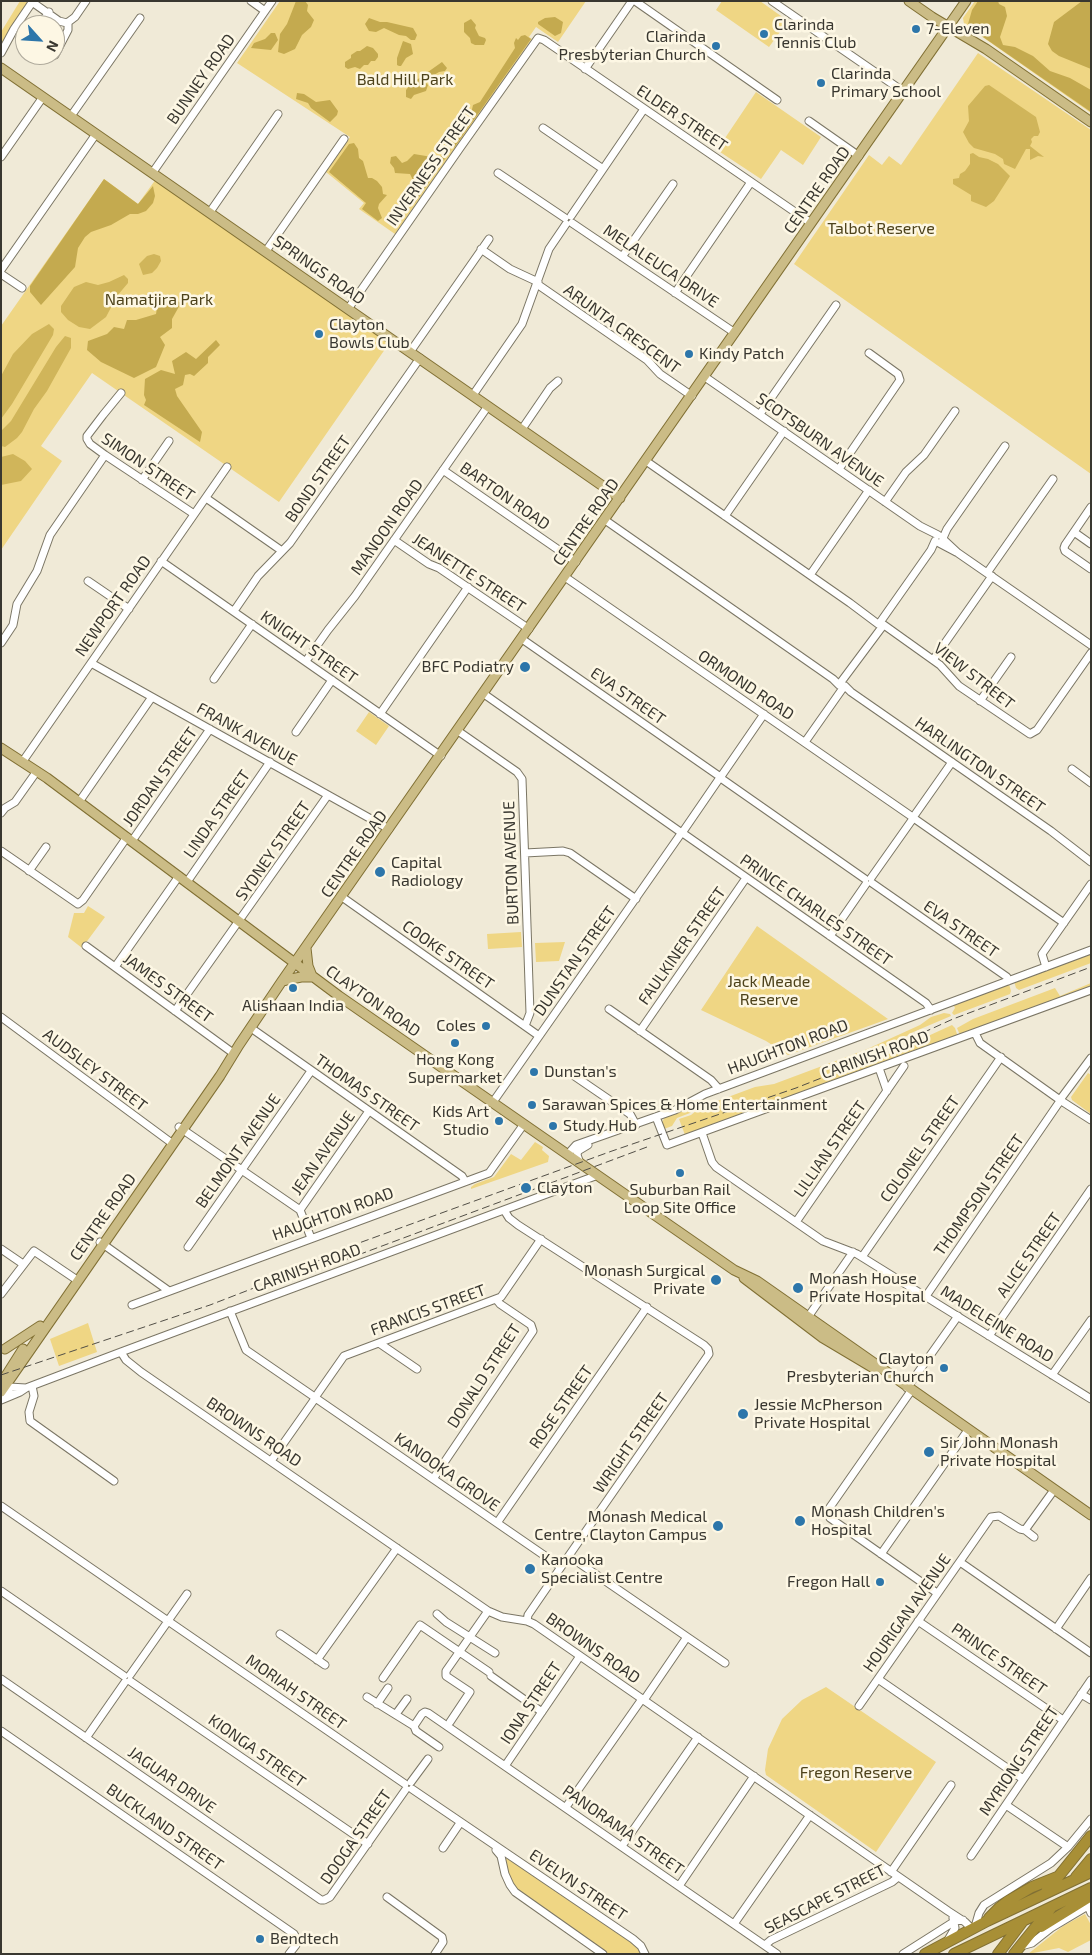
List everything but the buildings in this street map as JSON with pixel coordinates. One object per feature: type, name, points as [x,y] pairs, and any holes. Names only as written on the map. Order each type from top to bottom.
[{"type":"highway","points":[[998,1954],[1091,1836]]},
{"type":"highway","points":[[1017,1950],[1091,1859]]},
{"type":"highway","points":[[931,1952],[987,1921],[1091,1872]]},
{"type":"highway","points":[[987,1921],[1004,1904],[1034,1886],[1058,1876]]},
{"type":"highway","points":[[954,1954],[1091,1888]]},
{"type":"highway","points":[[1028,1936],[1091,1896]]},
{"type":"main road","points":[[909,1],[986,49],[1091,122]]},
{"type":"main road","name":"CENTRE ROAD","points":[[3,1388],[13,1363],[26,1351],[181,1128],[220,1076],[231,1056],[282,981],[441,756],[966,1]]},
{"type":"main road","name":"SPRINGS ROAD","points":[[1,68],[620,498]]},
{"type":"main road","name":"CLAYTON ROAD","points":[[1,748],[37,771],[313,978],[734,1270],[822,1338],[861,1362],[888,1375]]},
{"type":"main road","points":[[306,948],[308,966],[313,978],[301,977],[282,981],[284,966],[278,951],[293,952],[306,948]]},
{"type":"main road","name":"CENTRE ROAD","points":[[3,1388],[40,1326],[101,1243]]},
{"type":"main road","name":"CLAYTON ROAD","points":[[734,1270],[755,1280],[888,1375],[1091,1515]]},
{"type":"main road","points":[[3,1352],[40,1326]]},
{"type":"main road","points":[[3,1352],[15,1346],[26,1351]]},
{"type":"main road","points":[[3,1352],[8,1355],[13,1363]]},
{"type":"street","points":[[1,53],[14,29],[33,2],[59,20],[68,22],[75,17],[86,1]]},
{"type":"street","points":[[251,1],[265,11]]},
{"type":"street","name":"BUNNEY ROAD","points":[[152,172],[272,1]]},
{"type":"street","points":[[585,68],[633,1],[777,100]]},
{"type":"street","points":[[772,1],[904,92]]},
{"type":"street","points":[[71,116],[140,18]]},
{"type":"street","points":[[65,36],[68,30],[68,22]]},
{"type":"street","name":"ELDER STREET","points":[[537,39],[544,40],[811,223]]},
{"type":"street","name":"INVERNESS STREET","points":[[348,309],[537,39]]},
{"type":"street","points":[[1,157],[43,97]]},
{"type":"street","points":[[473,395],[522,324],[549,249],[644,109]]},
{"type":"street","points":[[210,212],[278,114]]},
{"type":"street","points":[[809,122],[859,156]]},
{"type":"street","points":[[543,128],[603,169]]},
{"type":"street","points":[[1,270],[96,134]]},
{"type":"street","points":[[266,251],[344,139]]},
{"type":"street","name":"MELALEUCA DRIVE","points":[[498,173],[735,333]]},
{"type":"street","points":[[675,293],[751,182]]},
{"type":"street","points":[[622,257],[673,184]]},
{"type":"street","points":[[410,352],[489,239]]},
{"type":"street","name":"ARUNTA CRESCENT","points":[[481,249],[510,270],[537,283],[646,360],[660,374],[692,396]]},
{"type":"street","points":[[1,274],[22,288]]},
{"type":"street","points":[[760,414],[836,305]]},
{"type":"street","points":[[839,470],[900,380],[898,374],[869,353]]},
{"type":"street","name":"BOND STREET","points":[[234,611],[258,576],[282,551],[420,358]]},
{"type":"street","name":"SCOTSBURN AVENUE","points":[[705,377],[1091,645]]},
{"type":"street","points":[[522,429],[550,388],[558,381]]},
{"type":"street","name":"SIMON STREET","points":[[121,393],[87,436],[90,444],[194,514]]},
{"type":"street","name":"MANOON ROAD","points":[[306,661],[488,406]]},
{"type":"street","points":[[885,502],[906,472],[927,452],[955,411]]},
{"type":"street","points":[[725,516],[784,431]]},
{"type":"street","points":[[142,480],[169,441]]},
{"type":"street","points":[[804,742],[836,696],[887,613],[1005,446]]},
{"type":"street","points":[[1,643],[13,625],[17,604],[37,570],[50,534],[105,454]]},
{"type":"street","name":"VIEW STREET","points":[[646,461],[933,660],[957,684],[1027,733],[1034,733],[1091,653]]},
{"type":"street","name":"NEWPORT ROAD","points":[[23,761],[227,467]]},
{"type":"street","name":"BARTON ROAD","points":[[443,470],[576,562]]},
{"type":"street","points":[[933,660],[1053,479]]},
{"type":"street","points":[[810,575],[869,490]]},
{"type":"street","points":[[206,498],[282,551]]},
{"type":"street","points":[[1091,508],[1065,545],[1065,551],[1091,569]]},
{"type":"street","name":"HARLINGTON STREET","points":[[605,520],[1051,831],[1091,862]]},
{"type":"street","points":[[1074,532],[1091,544]]},
{"type":"street","name":"JEANETTE STREET","points":[[394,540],[529,629]]},
{"type":"street","name":"KNIGHT STREET","points":[[161,561],[441,756]]},
{"type":"street","name":"ORMOND ROAD","points":[[565,577],[1064,923]]},
{"type":"street","points":[[88,581],[129,609]]},
{"type":"street","points":[[380,714],[468,587]]},
{"type":"street","points":[[214,679],[252,624]]},
{"type":"street","name":"EVA STREET","points":[[522,639],[1005,976],[1008,981]]},
{"type":"street","points":[[980,701],[1011,657]]},
{"type":"street","name":"FRANK AVENUE","points":[[91,663],[389,829]]},
{"type":"street","points":[[296,732],[332,680]]},
{"type":"street","name":"PRINCE CHARLES STREET","points":[[484,694],[926,1003],[931,1010]]},
{"type":"street","points":[[79,802],[152,697]]},
{"type":"street","name":"DUNSTAN STREET","points":[[493,1102],[764,714]]},
{"type":"street","name":"JORDAN STREET","points":[[29,871],[78,904],[83,900],[210,729]]},
{"type":"street","name":"BURTON AVENUE","points":[[458,731],[517,772],[522,779],[530,1013],[525,1026]]},
{"type":"street","name":"LINDA STREET","points":[[116,967],[270,762]]},
{"type":"street","points":[[830,936],[952,762]]},
{"type":"street","points":[[1072,770],[1091,783]]},
{"type":"street","points":[[1,813],[15,802],[37,771]]},
{"type":"street","name":"SYDNEY STREET","points":[[175,1011],[328,795]]},
{"type":"street","points":[[1,851],[29,871],[46,847]]},
{"type":"street","points":[[524,852],[564,851],[570,853],[636,899]]},
{"type":"street","name":"FAULKINER STREET","points":[[640,1030],[746,878]]},
{"type":"street","points":[[1045,965],[1042,954],[1091,884]]},
{"type":"street","name":"COOKE STREET","points":[[342,897],[539,1036]]},
{"type":"street","name":"JAMES STREET","points":[[86,946],[175,1011],[231,1056]]},
{"type":"street","name":"HAUGHTON ROAD","points":[[568,1154],[576,1145],[680,1108],[702,1095],[1024,975],[1045,965],[1091,950]]},
{"type":"street","name":"CARINISH ROAD","points":[[656,1117],[667,1145],[1091,990]]},
{"type":"street","points":[[609,1009],[712,1080],[718,1089]]},
{"type":"street","name":"AUDSLEY STREET","points":[[1,1017],[171,1143]]},
{"type":"street","name":"THOMAS STREET","points":[[251,1028],[462,1176],[465,1181]]},
{"type":"street","points":[[977,1032],[985,1046],[1091,1120]]},
{"type":"street","name":"COLONEL STREET","points":[[862,1257],[1001,1057]]},
{"type":"street","name":"THOMPSON STREET","points":[[926,1296],[1091,1058]]},
{"type":"street","name":"LILLIAN STREET","points":[[796,1222],[904,1066]]},
{"type":"street","name":"LILLIAN STREET","points":[[879,1068],[887,1091]]},
{"type":"street","name":"BELMONT AVENUE","points":[[188,1247],[311,1071]]},
{"type":"street","points":[[570,1073],[630,1114],[636,1125]]},
{"type":"street","name":"JEAN AVENUE","points":[[300,1210],[369,1111]]},
{"type":"street","name":"HAUGHTON ROAD","points":[[132,1305],[489,1173],[524,1124]]},
{"type":"street","points":[[181,1128],[300,1210],[312,1238]]},
{"type":"street","name":"MADELEINE ROAD","points":[[702,1133],[714,1165],[796,1222],[827,1243],[862,1257],[1091,1399]]},
{"type":"street","points":[[581,1163],[577,1156],[578,1151],[593,1140]]},
{"type":"street","name":"CARINISH ROAD","points":[[3,1388],[13,1395],[26,1387],[598,1175]]},
{"type":"street","name":"ALICE STREET","points":[[989,1336],[1091,1189]]},
{"type":"street","points":[[504,1210],[509,1218],[647,1307]]},
{"type":"street","name":"FRANCIS STREET","points":[[271,1461],[344,1356],[501,1297],[541,1239]]},
{"type":"street","points":[[101,1243],[169,1291]]},
{"type":"street","points":[[1,1248],[23,1264]]},
{"type":"street","points":[[2,1292],[32,1252],[37,1251],[74,1278]]},
{"type":"street","points":[[808,1317],[853,1252]]},
{"type":"street","name":"DONALD STREET","points":[[433,1479],[533,1331],[531,1325],[500,1304],[496,1299]]},
{"type":"street","name":"WRIGHT STREET","points":[[527,1621],[528,1615],[709,1354],[708,1349],[704,1345],[647,1307]]},
{"type":"street","name":"ROSE STREET","points":[[497,1523],[647,1307]]},
{"type":"street","name":"KANOOKA GROVE","points":[[230,1311],[246,1350],[561,1567]]},
{"type":"street","points":[[937,1593],[830,1518],[828,1510],[958,1316]]},
{"type":"street","points":[[1052,1375],[1091,1320]]},
{"type":"street","points":[[379,1343],[417,1369]]},
{"type":"street","name":"BROWNS ROAD","points":[[121,1352],[126,1360],[141,1372],[488,1611],[502,1618],[527,1621],[534,1624],[974,1928]]},
{"type":"street","points":[[3,1388],[12,1382],[26,1387],[34,1396],[29,1412],[30,1421],[114,1481]]},
{"type":"street","points":[[881,1554],[968,1430]]},
{"type":"street","points":[[1025,1530],[1054,1490]]},
{"type":"street","name":"MORIAH STREET","points":[[1,1506],[409,1786]]},
{"type":"street","name":"HOURIGAN AVENUE","points":[[858,1706],[993,1516],[999,1516],[1034,1537]]},
{"type":"street","points":[[317,1660],[397,1548]]},
{"type":"street","points":[[569,1556],[725,1663]]},
{"type":"street","points":[[960,1562],[1091,1653]]},
{"type":"street","points":[[1056,1629],[1091,1578]]},
{"type":"street","name":"KIONGA STREET","points":[[1,1591],[368,1844]]},
{"type":"street","points":[[86,1738],[187,1594]]},
{"type":"street","points":[[450,1722],[470,1692],[445,1674],[488,1611]]},
{"type":"street","points":[[437,1614],[446,1622],[495,1653]]},
{"type":"street","name":"PRINCE STREET","points":[[918,1620],[1063,1720]]},
{"type":"street","points":[[383,1678],[420,1624],[542,1712]]},
{"type":"street","points":[[280,1634],[326,1666]]},
{"type":"street","points":[[566,1808],[687,1637]]},
{"type":"street","name":"IONA STREET","points":[[505,1766],[580,1656]]},
{"type":"street","points":[[878,1678],[1023,1779]]},
{"type":"street","name":"JAGUAR DRIVE","points":[[1,1679],[321,1900],[327,1899]]},
{"type":"street","name":"MYRIONG STREET","points":[[971,1856],[1091,1680]]},
{"type":"street","points":[[378,1704],[388,1688]]},
{"type":"street","points":[[1082,1693],[1091,1699]]},
{"type":"street","points":[[367,1696],[414,1726],[416,1730],[439,1746]]},
{"type":"street","points":[[396,1714],[407,1699]]},
{"type":"street","name":"PANORAMA STREET","points":[[414,1726],[425,1712],[777,1954]]},
{"type":"street","name":"BUCKLAND STREET","points":[[1,1730],[294,1934],[297,1939],[292,1953]]},
{"type":"street","points":[[622,1846],[698,1737]]},
{"type":"street","name":"DOOGA STREET","points":[[327,1899],[428,1759]]},
{"type":"street","points":[[678,1886],[754,1776]]},
{"type":"street","name":"EVELYN STREET","points":[[409,1786],[491,1844],[633,1939],[641,1946],[645,1954]]},
{"type":"street","points":[[895,1874],[951,1786]]},
{"type":"street","points":[[1006,1805],[1068,1848]]},
{"type":"street","points":[[734,1924],[810,1815]]},
{"type":"street","points":[[974,1928],[979,1913],[984,1906],[1037,1873],[1068,1848],[1091,1819]]},
{"type":"street","points":[[443,1848],[460,1822]]},
{"type":"street","name":"EVELYN STREET","points":[[491,1844],[501,1856],[505,1874],[515,1892],[603,1954]]},
{"type":"street","name":"SEASCAPE STREET","points":[[765,1945],[771,1940],[892,1882],[895,1874]]},
{"type":"street","points":[[387,1896],[442,1937],[443,1942],[435,1954]]},
{"type":"street","points":[[1017,1950],[1032,1943],[1051,1928],[1090,1908]]},
{"type":"street","name":"BROWNS ROAD","points":[[948,1911],[954,1921]]},
{"type":"street","points":[[903,1954],[954,1921],[963,1920]]},
{"type":"street","points":[[946,1942],[954,1930],[954,1921]]},
{"type":"green space","points":[[20,1],[30,1],[22,15],[15,15],[15,26],[4,45],[1,43],[1,32]]},
{"type":"green space","name":"Bald Hill Park","points":[[280,1],[586,1],[558,42],[536,27],[529,37],[532,39],[395,234],[359,209],[364,203],[326,172],[350,137],[237,63]]},
{"type":"green space","name":"Clarinda Tennis Club","points":[[722,1],[760,1],[788,21],[769,47],[716,10]]},
{"type":"green space","points":[[975,1],[1091,1],[1091,113],[964,24],[963,18]]},
{"type":"green space","name":"Talbot Reserve","points":[[978,53],[1091,130],[1091,474],[794,264],[869,155],[882,165],[889,156],[901,165]]},
{"type":"green space","points":[[756,92],[821,137],[803,165],[781,150],[761,179],[717,150]]},
{"type":"green space","name":"Namatjira Park","points":[[104,179],[138,204],[156,179],[390,342],[279,502],[92,373],[41,446],[62,461],[1,550],[1,326]]},
{"type":"green space","points":[[369,712],[389,726],[376,745],[356,731]]},
{"type":"green space","points":[[88,906],[105,917],[82,948],[68,937],[74,913],[84,913]]},
{"type":"green space","name":"Jack Meade Reserve","points":[[757,926],[888,1019],[788,1055],[766,1041],[701,1010]]},
{"type":"green space","points":[[521,932],[522,947],[488,949],[487,934]]},
{"type":"green space","points":[[565,942],[559,961],[536,962],[535,943]]},
{"type":"green space","points":[[1091,953],[1091,963],[1019,990],[1016,988],[1014,981]]},
{"type":"green space","points":[[1091,983],[1091,987],[960,1035],[957,1028],[973,1019],[1055,988],[1060,996]]},
{"type":"green space","points":[[1009,984],[1010,994],[954,1015],[952,1013],[955,1008],[954,1006],[949,1006]]},
{"type":"green space","points":[[944,1013],[951,1016],[849,1063],[840,1065],[843,1075],[952,1025],[958,1037],[685,1135],[679,1119],[691,1115],[701,1107],[755,1087],[774,1084],[865,1050],[920,1025],[931,1017]]},
{"type":"green space","points":[[1088,1073],[1091,1075],[1091,1114],[1072,1100],[1071,1097]]},
{"type":"green space","points":[[702,1098],[699,1105],[690,1113],[677,1118],[672,1126],[664,1129],[662,1122],[665,1117],[685,1109]]},
{"type":"green space","points":[[535,1142],[543,1147],[542,1150],[549,1156],[548,1162],[471,1189],[475,1184],[494,1177],[511,1154],[521,1160]]},
{"type":"green space","points":[[88,1323],[97,1352],[59,1366],[50,1339]]},
{"type":"green space","name":"Fregon Reserve","points":[[826,1687],[936,1762],[876,1852],[766,1775],[768,1749],[782,1719],[802,1700]]},
{"type":"green space","points":[[508,1857],[638,1946],[642,1954],[605,1954],[517,1893],[508,1875],[505,1860]]},
{"type":"green space","points":[[1085,1914],[1091,1925],[1091,1940],[1068,1952],[1059,1948],[1028,1954],[1063,1926]]},
{"type":"shaded area","points":[[296,1],[305,1],[308,5],[307,11],[314,20],[311,27],[302,35],[295,49],[284,54],[278,52],[280,34],[287,24]]},
{"type":"shaded area","points":[[978,1],[998,1],[999,4],[1005,7],[1007,16],[1000,37],[1003,45],[1015,47],[1033,56],[1050,71],[1070,78],[1091,90],[1091,112],[970,28],[968,24],[972,10]]},
{"type":"shaded area","points":[[1082,1],[1091,1],[1091,69],[1059,56],[1052,51],[1048,44],[1054,22]]},
{"type":"shaded area","points":[[555,17],[563,22],[561,33],[555,36],[538,24],[538,22],[545,18]]},
{"type":"shaded area","points":[[369,18],[413,28],[417,35],[415,40],[384,28],[376,32],[369,31],[365,24]]},
{"type":"shaded area","points":[[471,19],[476,25],[475,28],[479,36],[486,40],[484,45],[471,43],[470,38],[464,32],[464,23]]},
{"type":"shaded area","points":[[271,33],[275,33],[278,40],[271,50],[251,48],[254,43],[265,39]]},
{"type":"shaded area","points":[[525,35],[531,39],[454,148],[452,143],[456,140],[458,131],[463,129],[465,121],[470,118],[473,105],[480,102],[515,48],[516,38],[518,40],[521,36]]},
{"type":"shaded area","points":[[403,41],[411,44],[413,54],[406,58],[401,66],[399,66],[397,65],[397,58]]},
{"type":"shaded area","points":[[367,46],[373,48],[378,54],[375,61],[371,61],[360,69],[355,67],[348,69],[345,67],[345,62],[351,58],[351,55]]},
{"type":"shaded area","points":[[442,62],[447,68],[445,71],[439,72],[424,81],[428,85],[426,91],[414,95],[411,99],[406,97],[406,90],[411,84]]},
{"type":"shaded area","points":[[989,85],[1036,117],[1040,132],[1038,136],[1034,136],[1031,139],[1030,146],[1044,157],[1038,156],[1030,160],[1030,149],[1026,149],[1015,169],[1004,164],[1003,159],[995,154],[974,148],[969,143],[963,132],[969,121],[968,106],[985,86]]},
{"type":"shaded area","points":[[297,93],[304,94],[316,102],[330,100],[338,111],[337,115],[330,122],[311,108],[308,103],[296,99]]},
{"type":"shaded area","points":[[354,143],[358,149],[359,158],[363,161],[368,178],[377,181],[382,187],[383,194],[387,195],[379,204],[378,208],[382,218],[378,221],[362,209],[366,203],[329,172],[349,144]]},
{"type":"shaded area","points":[[446,144],[451,150],[415,203],[407,202],[416,186],[410,174],[395,173],[390,163],[391,157],[396,156],[402,163],[414,154],[438,158],[444,153]]},
{"type":"shaded area","points":[[973,153],[998,164],[1010,176],[994,201],[986,207],[971,201],[971,195],[953,184],[953,179],[959,178],[960,174],[970,164],[970,154]]},
{"type":"shaded area","points":[[104,179],[138,204],[153,186],[155,196],[153,203],[146,211],[130,214],[111,225],[91,232],[85,237],[78,248],[75,267],[41,305],[30,292],[30,286]]},
{"type":"shaded area","points":[[154,254],[160,256],[161,261],[152,273],[143,275],[139,264],[147,256]]},
{"type":"shaded area","points":[[124,275],[128,279],[128,283],[117,296],[106,317],[90,329],[79,327],[68,320],[61,312],[61,306],[74,287],[86,282],[98,285]]},
{"type":"shaded area","points":[[171,297],[181,303],[172,319],[172,328],[160,337],[165,345],[156,367],[134,378],[101,362],[87,350],[88,341],[107,334],[114,327],[124,329],[127,320],[136,320],[156,314],[157,308]]},
{"type":"shaded area","points":[[49,324],[54,329],[53,335],[1,419],[1,376],[13,354],[32,334]]},
{"type":"shaded area","points":[[65,336],[71,338],[71,348],[47,391],[17,438],[5,447],[1,446],[1,431],[11,421],[56,347]]},
{"type":"shaded area","points":[[216,340],[220,345],[208,357],[208,363],[194,376],[190,374],[185,375],[183,385],[175,389],[177,396],[202,432],[200,442],[144,405],[146,400],[144,395],[145,379],[161,370],[175,374],[172,361],[186,352],[196,359]]},
{"type":"shaded area","points":[[13,454],[25,461],[32,469],[21,481],[1,485],[1,457]]},
{"type":"railway","points":[[1,1375],[210,1305],[272,1281],[359,1243],[612,1151],[796,1088],[839,1071],[953,1019],[1091,967]]},
{"type":"railway","points":[[291,1280],[647,1147]]},
{"type":"place","name":"7-Eleven","points":[[916,29]]},
{"type":"place","name":"Clarinda Tennis Club","points":[[764,34]]},
{"type":"place","name":"Clarinda Presbyterian Church","points":[[716,46]]},
{"type":"place","name":"Clarinda Primary School","points":[[821,83]]},
{"type":"place","name":"Clayton Bowls Club","points":[[319,334]]},
{"type":"place","name":"Kindy Patch","points":[[689,354]]},
{"type":"place","name":"BFC Podiatry","points":[[525,667]]},
{"type":"place","name":"Capital Radiology","points":[[380,872]]},
{"type":"place","name":"Alishaan India","points":[[293,988]]},
{"type":"place","name":"Coles","points":[[486,1026]]},
{"type":"place","name":"Hong Kong Supermarket","points":[[455,1043]]},
{"type":"place","name":"Dunstan's","points":[[534,1072]]},
{"type":"place","name":"Sarawan Spices & Home Entertainment","points":[[532,1105]]},
{"type":"place","name":"Kids Art Studio","points":[[499,1121]]},
{"type":"place","name":"Study Hub","points":[[553,1126]]},
{"type":"place","name":"Suburban Rail Loop Site Office","points":[[680,1173]]},
{"type":"place","name":"Clayton","points":[[526,1188]]},
{"type":"place","name":"Monash Surgical Private","points":[[716,1280]]},
{"type":"place","name":"Monash House Private Hospital","points":[[798,1288]]},
{"type":"place","name":"Clayton Presbyterian Church","points":[[944,1368]]},
{"type":"place","name":"Jessie McPherson Private Hospital","points":[[743,1414]]},
{"type":"place","name":"Sir John Monash Private Hospital","points":[[929,1452]]},
{"type":"place","name":"Monash Children's Hospital","points":[[800,1521]]},
{"type":"place","name":"Monash Medical Centre, Clayton Campus","points":[[718,1526]]},
{"type":"place","name":"Kanooka Specialist Centre","points":[[530,1569]]},
{"type":"place","name":"Fregon Hall","points":[[880,1582]]},
{"type":"place","name":"Bendtech","points":[[260,1939]]}]
